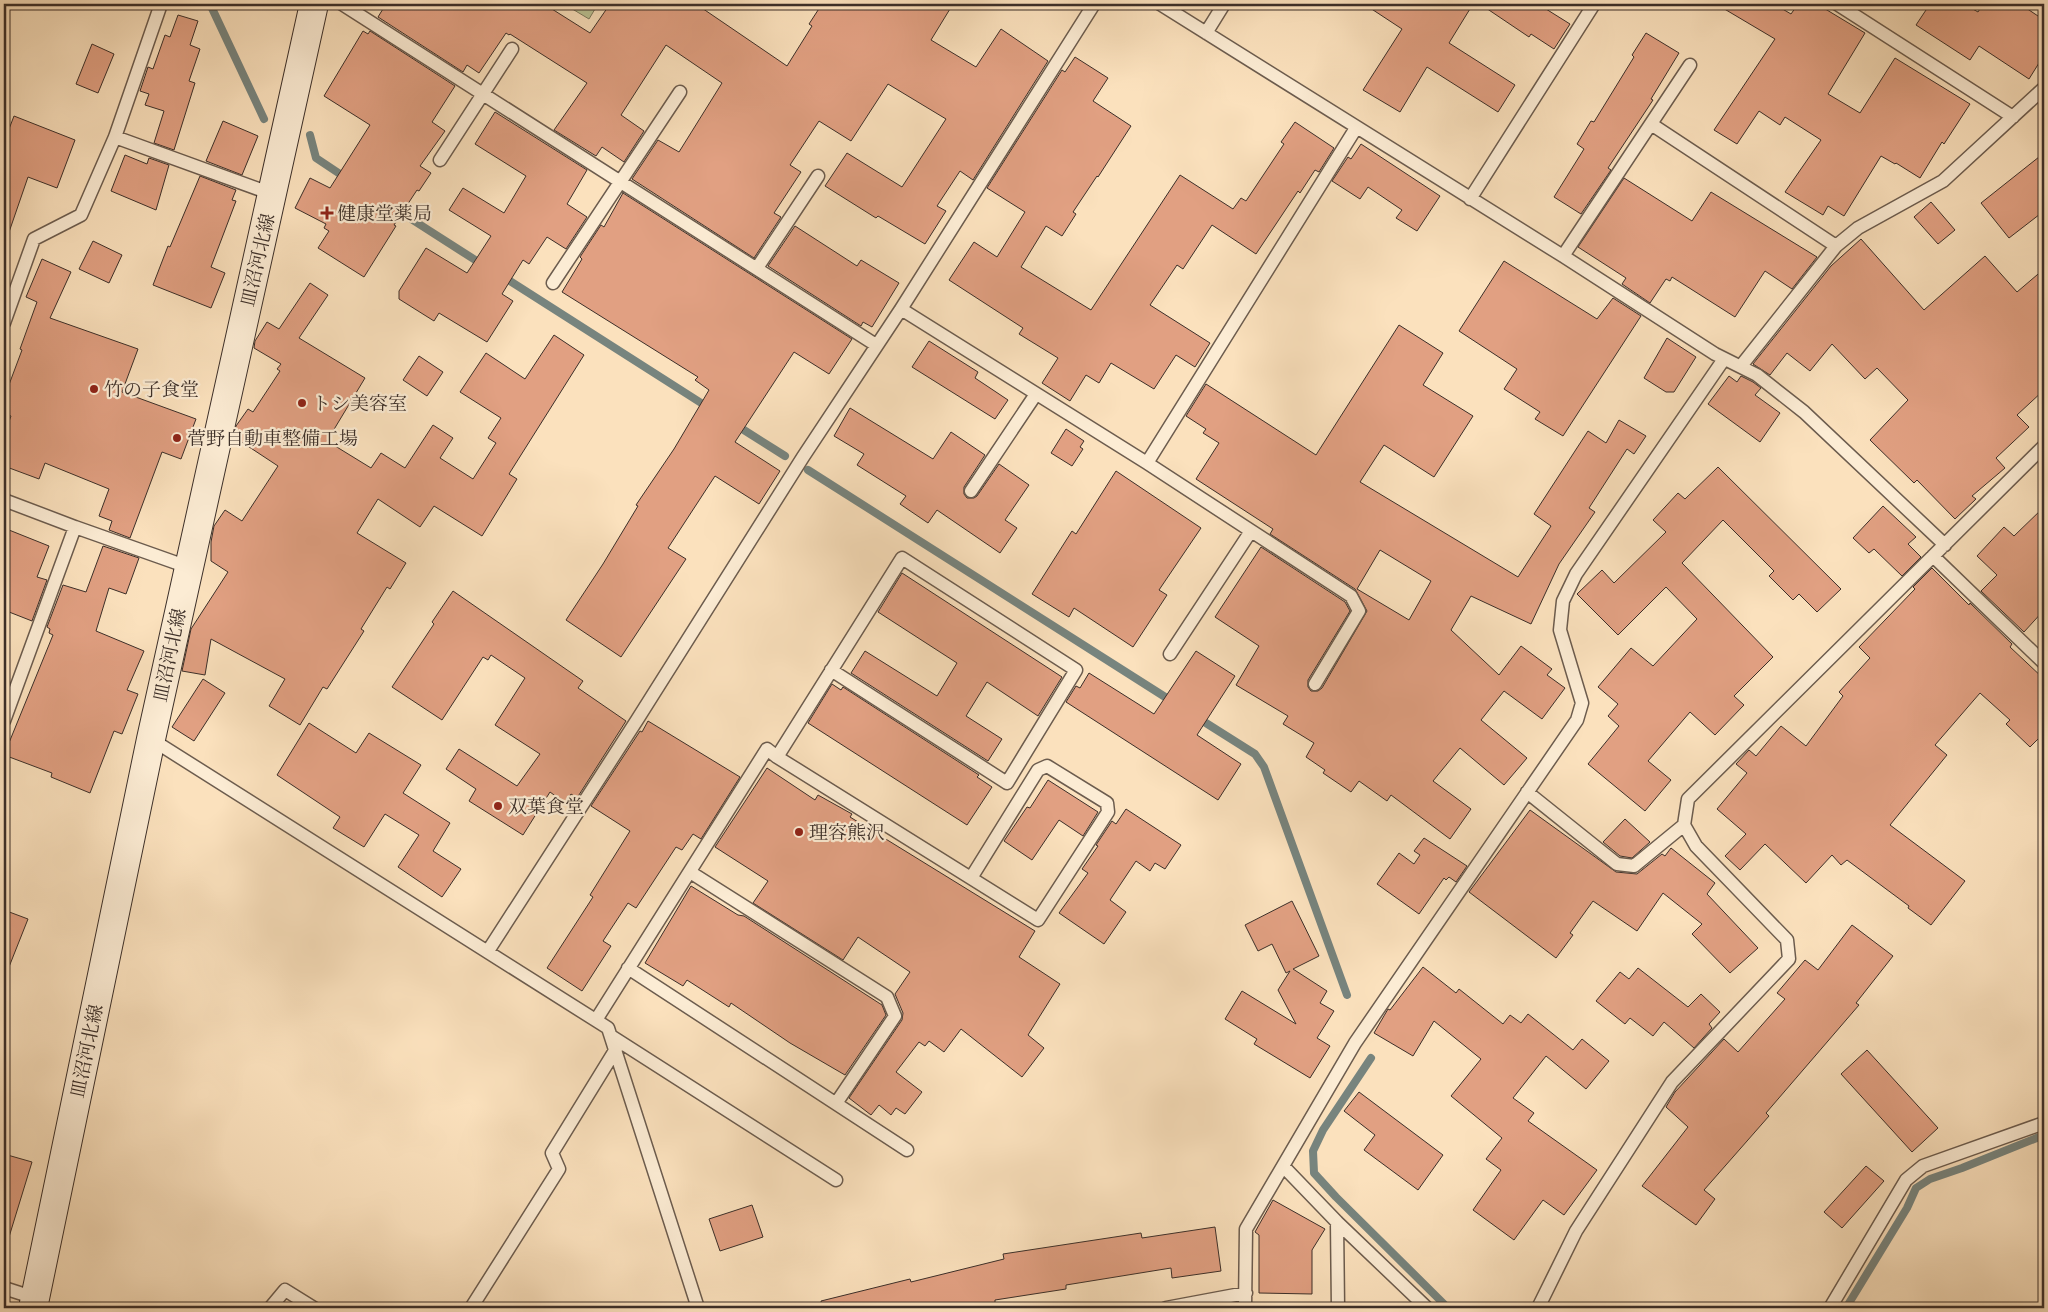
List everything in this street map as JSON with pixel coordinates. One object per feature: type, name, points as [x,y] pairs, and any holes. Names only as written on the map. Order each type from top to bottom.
[{"type":"main road","name":"皿沼河北線","points":[[34,1303],[188,567],[314,4]]},
{"type":"lane","points":[[4,324],[34,239],[81,215],[115,137],[161,4]]},
{"type":"lane","points":[[342,4],[876,345]]},
{"type":"lane","points":[[488,952],[876,345],[901,309],[1094,4]]},
{"type":"lane","points":[[1160,4],[1563,256],[1724,360],[1741,366],[1757,375],[1804,412],[1944,545]]},
{"type":"lane","points":[[1206,33],[1224,4]]},
{"type":"lane","points":[[1470,199],[1594,4]]},
{"type":"lane","points":[[1837,4],[2013,117]]},
{"type":"lane","points":[[440,160],[512,49]]},
{"type":"lane","points":[[1563,256],[1690,65]]},
{"type":"lane","points":[[1741,366],[1836,246],[1858,228],[1942,181],[2044,88]]},
{"type":"lane","points":[[553,283],[680,92]]},
{"type":"lane","points":[[1651,124],[1836,246]]},
{"type":"lane","points":[[1147,463],[1356,128]]},
{"type":"lane","points":[[115,137],[272,194]]},
{"type":"lane","points":[[757,268],[818,176]]},
{"type":"lane","points":[[901,309],[1147,463],[1351,596],[1359,612],[1314,684]]},
{"type":"lane","points":[[1245,1308],[1246,1229],[1356,1043],[1577,720],[1582,702],[1560,630],[1563,601],[1576,574],[1724,360]]},
{"type":"lane","points":[[971,491],[1036,394]]},
{"type":"lane","points":[[1538,1308],[1576,1232],[1672,1082],[1789,959],[1787,940],[1696,846],[1684,825],[1688,799],[2044,446]]},
{"type":"lane","points":[[4,500],[188,567]]},
{"type":"lane","points":[[4,720],[76,527]]},
{"type":"lane","points":[[1170,654],[1251,531]]},
{"type":"lane","points":[[1933,556],[2044,664]]},
{"type":"lane","points":[[777,757],[831,670],[902,558],[1076,670],[1007,783],[831,670]]},
{"type":"lane","points":[[151,739],[608,1028],[698,1308]]},
{"type":"lane","points":[[596,1020],[767,749],[777,757],[1038,920],[1108,812],[1107,803],[1047,766],[1038,770],[971,878]]},
{"type":"lane","points":[[1021,759],[1038,770]]},
{"type":"lane","points":[[1527,792],[1617,864],[1634,866],[1684,825]]},
{"type":"lane","points":[[690,872],[887,997],[895,1016],[837,1102]]},
{"type":"lane","points":[[628,968],[837,1102],[907,1150]]},
{"type":"lane","points":[[610,1036],[836,1180]]},
{"type":"lane","points":[[471,1308],[559,1169],[552,1152],[616,1049]]},
{"type":"lane","points":[[1830,1308],[1906,1180],[1923,1166],[2044,1123]]},
{"type":"lane","points":[[1283,1166],[1337,1222],[1427,1308]]},
{"type":"lane","points":[[1337,1222],[1338,1308]]},
{"type":"lane","points":[[4,1288],[34,1303]]},
{"type":"lane","points":[[270,1308],[285,1290],[314,1308]]},
{"type":"lane","points":[[1166,1308],[1246,1293]]},
{"type":"green space","points":[[564,4],[598,4],[589,19]]},
{"type":"building","points":[[386,4],[544,4],[590,33],[610,4],[696,4],[787,66],[812,26],[809,24],[822,4],[953,4],[931,40],[976,67],[1001,29],[1048,61],[973,180],[960,171],[937,206],[946,211],[925,244],[878,216],[876,218],[825,186],[847,153],[902,187],[946,119],[888,84],[851,141],[819,121],[790,165],[801,172],[774,213],[781,217],[754,258],[632,179],[658,140],[679,152],[722,83],[666,45],[621,115],[644,131],[624,162],[602,147],[596,156],[554,130],[587,83],[506,33],[479,73],[467,65],[463,72],[378,17]]},
{"type":"building","points":[[1364,4],[1473,4],[1449,43],[1515,85],[1498,112],[1427,67],[1400,112],[1363,90],[1402,29]]},
{"type":"building","points":[[1480,4],[1538,4],[1570,24],[1554,49],[1531,34],[1529,37]]},
{"type":"building","points":[[1716,4],[1774,4],[1791,14],[1798,4],[1817,4],[1865,33],[1828,94],[1860,113],[1895,58],[1970,104],[1944,144],[1942,142],[1920,178],[1881,156],[1844,216],[1828,206],[1823,215],[1785,192],[1821,140],[1785,117],[1780,125],[1759,111],[1737,144],[1714,130],[1775,39]]},
{"type":"building","points":[[1930,4],[1964,4],[1978,12],[1983,4],[2020,4],[2044,20],[2044,55],[2029,79],[1979,46],[1970,60],[1916,25]]},
{"type":"building","points":[[178,15],[198,21],[190,45],[200,49],[189,81],[195,83],[174,150],[154,143],[164,111],[145,105],[149,94],[140,91],[148,67],[153,69],[165,35],[170,37]]},
{"type":"building","points":[[363,31],[368,34],[370,31],[455,86],[432,122],[445,131],[420,166],[431,173],[419,191],[417,190],[394,225],[396,226],[364,277],[318,248],[329,231],[324,228],[326,224],[295,208],[310,178],[330,188],[370,125],[324,96]]},
{"type":"building","points":[[1646,33],[1679,53],[1651,99],[1653,100],[1608,168],[1611,170],[1581,214],[1554,197],[1584,149],[1577,144],[1591,121],[1594,122],[1634,57],[1632,55]]},
{"type":"building","points":[[92,44],[114,54],[98,93],[76,84]]},
{"type":"building","points":[[1075,57],[1108,78],[1093,101],[1131,126],[1073,212],[1076,214],[1062,236],[1046,226],[1021,267],[1091,310],[1180,175],[1233,209],[1241,198],[1246,201],[1284,144],[1281,142],[1295,122],[1334,148],[1319,172],[1315,170],[1300,193],[1298,191],[1256,254],[1212,225],[1183,269],[1177,265],[1150,305],[1210,343],[1195,367],[1176,355],[1154,389],[1111,363],[1099,383],[1086,375],[1070,401],[1042,383],[1058,358],[1019,334],[1023,328],[949,280],[974,242],[997,257],[1025,212],[987,188],[1062,70],[1065,72]]},
{"type":"building","points":[[495,112],[587,170],[567,204],[587,217],[566,249],[547,237],[529,264],[523,260],[502,294],[513,301],[487,342],[439,313],[434,321],[399,299],[399,291],[426,248],[467,273],[491,236],[449,210],[463,188],[504,213],[526,176],[475,144]]},
{"type":"building","points":[[14,116],[75,140],[57,188],[28,177],[7,238],[4,238],[4,142]]},
{"type":"building","points":[[223,121],[258,136],[242,175],[206,161]]},
{"type":"building","points":[[1361,144],[1440,196],[1417,231],[1396,218],[1402,210],[1368,187],[1360,199],[1332,181],[1348,157],[1351,159]]},
{"type":"building","points":[[2044,153],[2044,211],[2009,238],[1981,203]]},
{"type":"building","points":[[125,155],[147,164],[149,158],[169,165],[156,210],[111,191]]},
{"type":"building","points":[[200,176],[236,190],[232,200],[236,201],[211,267],[225,273],[211,308],[153,285],[168,246],[170,247]]},
{"type":"building","points":[[1624,178],[1692,221],[1711,192],[1817,257],[1792,289],[1765,271],[1735,317],[1672,277],[1670,281],[1666,279],[1650,303],[1622,284],[1626,278],[1578,247]]},
{"type":"building","points":[[623,193],[852,339],[829,374],[794,352],[735,442],[780,471],[759,504],[715,476],[668,548],[686,559],[621,657],[566,620],[603,564],[638,506],[636,505],[674,449],[709,390],[695,380],[698,377],[562,292],[582,259],[580,257],[601,225],[604,227]]},
{"type":"building","points":[[1931,202],[1955,230],[1938,244],[1914,217]]},
{"type":"building","points":[[795,226],[857,266],[861,260],[899,283],[872,327],[863,322],[861,326],[768,266]]},
{"type":"building","points":[[1861,239],[1924,310],[1985,256],[2017,292],[2044,269],[2044,390],[2017,415],[2029,427],[1996,458],[2005,468],[1972,496],[1976,499],[1955,519],[1917,480],[1914,483],[1870,440],[1908,400],[1877,368],[1865,379],[1832,344],[1810,371],[1787,353],[1770,375],[1753,364],[1831,266]]},
{"type":"building","points":[[93,241],[122,255],[109,283],[79,269]]},
{"type":"building","points":[[42,259],[71,272],[50,318],[138,349],[122,392],[196,419],[181,459],[162,452],[130,538],[109,530],[112,521],[99,516],[109,489],[45,463],[39,479],[4,466],[4,435],[11,416],[4,413],[4,398],[37,302],[26,297]]},
{"type":"building","points":[[1504,261],[1597,319],[1613,298],[1641,316],[1563,436],[1535,419],[1540,412],[1504,389],[1517,369],[1459,331]]},
{"type":"building","points":[[310,283],[328,295],[299,338],[365,378],[327,441],[371,468],[381,453],[405,468],[433,425],[453,438],[440,458],[473,479],[496,443],[488,438],[501,418],[460,392],[486,353],[525,379],[554,335],[584,355],[509,474],[517,479],[482,536],[434,506],[420,527],[378,499],[357,533],[406,563],[390,589],[387,587],[361,629],[364,631],[327,689],[323,687],[300,725],[269,706],[285,679],[211,639],[205,675],[182,671],[191,629],[228,572],[211,561],[211,542],[214,526],[225,510],[242,521],[278,466],[234,437],[236,426],[248,409],[253,412],[280,371],[277,369],[281,364],[254,348],[255,341],[267,322],[279,329]]},
{"type":"building","points":[[1399,325],[1443,353],[1423,385],[1473,416],[1434,477],[1384,445],[1360,482],[1518,577],[1551,526],[1534,514],[1588,431],[1606,443],[1619,420],[1646,436],[1634,454],[1627,449],[1589,508],[1595,512],[1559,564],[1531,624],[1471,596],[1451,630],[1499,675],[1521,646],[1552,669],[1547,675],[1565,688],[1542,719],[1504,691],[1481,720],[1527,758],[1504,785],[1460,748],[1433,781],[1471,809],[1450,839],[1391,795],[1387,801],[1359,781],[1351,792],[1323,773],[1325,770],[1306,757],[1314,743],[1283,724],[1288,716],[1236,685],[1259,646],[1215,617],[1261,547],[1345,602],[1350,611],[1308,680],[1308,687],[1311,691],[1318,691],[1322,688],[1367,611],[1355,589],[1270,534],[1273,529],[1196,479],[1219,443],[1203,433],[1206,429],[1186,416],[1206,384],[1316,455]],"holes":[[[1380,550],[1431,581],[1409,620],[1357,589]]]},
{"type":"building","points":[[1667,338],[1696,357],[1674,392],[1666,392],[1644,378]]},
{"type":"building","points":[[929,341],[978,372],[975,378],[1008,400],[995,419],[912,367]]},
{"type":"building","points":[[419,356],[443,372],[427,396],[403,380]]},
{"type":"building","points":[[1729,376],[1737,382],[1741,376],[1753,382],[1761,388],[1755,395],[1780,413],[1760,442],[1708,404]]},
{"type":"building","points":[[850,408],[933,459],[951,432],[985,455],[964,487],[964,494],[967,498],[977,496],[999,464],[1029,485],[1005,520],[1017,528],[1000,553],[937,510],[928,523],[900,504],[906,496],[857,465],[864,454],[834,436]]},
{"type":"building","points":[[1066,429],[1084,441],[1080,447],[1083,449],[1072,466],[1051,453]]},
{"type":"building","points":[[1718,467],[1841,589],[1817,612],[1799,594],[1793,600],[1769,576],[1774,571],[1723,520],[1682,563],[1773,657],[1734,696],[1744,705],[1715,735],[1690,712],[1648,761],[1671,780],[1645,811],[1588,764],[1619,726],[1608,716],[1618,704],[1598,687],[1631,648],[1653,666],[1697,619],[1666,587],[1618,635],[1577,594],[1602,570],[1614,583],[1666,532],[1653,520],[1678,493],[1685,499]]},
{"type":"building","points":[[1116,471],[1201,528],[1159,590],[1167,595],[1133,647],[1074,608],[1069,617],[1032,594],[1072,531],[1076,534]]},
{"type":"building","points":[[1883,506],[1916,537],[1908,544],[1921,557],[1902,576],[1874,549],[1869,553],[1853,538]]},
{"type":"building","points":[[2044,507],[2044,610],[2024,632],[1981,591],[1997,575],[1977,556],[2004,527],[2014,536]]},
{"type":"building","points":[[4,528],[49,546],[37,577],[47,580],[32,621],[4,610]]},
{"type":"building","points":[[103,546],[139,558],[126,594],[109,588],[96,631],[144,651],[127,690],[138,694],[122,734],[114,731],[90,793],[51,777],[52,773],[4,755],[53,635],[49,633],[50,629],[47,627],[63,585],[86,592]]},
{"type":"building","points":[[1932,568],[2012,644],[2010,647],[2044,679],[2044,733],[2030,747],[2006,724],[2010,720],[1980,693],[1935,745],[1947,755],[1890,825],[1965,881],[1931,925],[1908,908],[1909,906],[1847,860],[1841,865],[1832,855],[1806,883],[1765,844],[1740,870],[1725,856],[1746,834],[1717,809],[1747,773],[1736,764],[1749,750],[1756,756],[1781,726],[1806,746],[1843,696],[1839,692],[1870,658],[1859,647],[1915,589],[1913,587]]},
{"type":"building","points":[[902,573],[1062,677],[1038,716],[987,682],[966,716],[1002,739],[988,761],[851,673],[865,651],[937,696],[957,663],[878,612]]},
{"type":"building","points":[[453,591],[583,681],[578,688],[626,721],[577,798],[571,794],[565,803],[550,792],[523,835],[469,801],[476,789],[446,769],[459,749],[517,786],[540,754],[495,725],[525,678],[491,655],[488,660],[483,657],[442,720],[392,687],[434,624],[432,622]]},
{"type":"building","points":[[1196,651],[1235,676],[1197,735],[1241,764],[1218,800],[1066,702],[1076,686],[1080,688],[1089,673],[1154,714]]},
{"type":"building","points":[[203,679],[225,693],[194,741],[172,727]]},
{"type":"building","points":[[832,684],[841,690],[843,687],[979,775],[977,777],[992,787],[967,825],[808,723]]},
{"type":"building","points":[[648,721],[740,777],[701,839],[693,834],[682,850],[676,847],[636,908],[628,903],[603,941],[611,946],[582,991],[547,968],[593,897],[590,895],[630,831],[591,806]]},
{"type":"building","points":[[309,723],[356,753],[369,733],[421,765],[403,793],[450,823],[433,851],[461,869],[442,897],[398,867],[419,835],[385,814],[364,847],[333,828],[340,817],[277,775]]},
{"type":"building","points":[[767,768],[815,800],[818,795],[852,814],[850,817],[1035,931],[1019,957],[1060,984],[1028,1035],[1044,1048],[1022,1077],[961,1029],[944,1052],[929,1041],[925,1046],[919,1042],[896,1072],[922,1092],[905,1114],[896,1108],[891,1115],[879,1105],[871,1115],[849,1098],[902,1020],[903,1013],[895,994],[910,972],[858,937],[843,960],[753,903],[768,881],[715,847]]},
{"type":"building","points":[[1048,780],[1098,812],[1083,836],[1059,820],[1032,860],[1004,841],[1027,807],[1030,808]]},
{"type":"building","points":[[1126,809],[1181,845],[1165,869],[1155,863],[1150,871],[1136,861],[1110,900],[1126,912],[1104,944],[1059,913],[1088,873],[1082,869],[1098,846],[1096,845],[1112,821],[1116,824]]},
{"type":"building","points":[[1530,810],[1616,872],[1637,874],[1662,854],[1665,856],[1671,848],[1715,883],[1707,894],[1758,948],[1730,973],[1692,934],[1702,924],[1663,893],[1637,931],[1593,901],[1570,933],[1573,935],[1556,958],[1469,892]]},
{"type":"building","points":[[1625,819],[1650,842],[1632,858],[1620,856],[1603,842]]},
{"type":"building","points":[[1424,838],[1467,866],[1456,882],[1449,877],[1446,880],[1444,878],[1419,914],[1377,884],[1399,853],[1414,864],[1420,855],[1414,851]]},
{"type":"building","points":[[691,886],[738,915],[744,916],[882,1005],[886,1015],[845,1075],[790,1043],[731,1003],[729,1007],[687,980],[683,986],[645,963]]},
{"type":"building","points":[[1292,901],[1319,956],[1293,969],[1327,991],[1320,1003],[1334,1011],[1317,1038],[1330,1046],[1310,1078],[1254,1044],[1257,1039],[1225,1019],[1242,991],[1296,1024],[1278,990],[1290,971],[1286,973],[1272,944],[1258,951],[1245,925]]},
{"type":"building","points":[[4,910],[28,919],[5,977],[4,976]]},
{"type":"building","points":[[1852,925],[1893,956],[1856,1003],[1859,1005],[1766,1113],[1769,1116],[1704,1190],[1715,1199],[1696,1225],[1642,1186],[1688,1127],[1666,1107],[1675,1092],[1724,1039],[1738,1052],[1785,999],[1777,993],[1805,960],[1818,970]]},
{"type":"building","points":[[1423,967],[1456,993],[1459,989],[1503,1024],[1510,1015],[1521,1023],[1528,1014],[1573,1050],[1582,1039],[1609,1061],[1586,1089],[1546,1056],[1513,1098],[1534,1113],[1528,1121],[1597,1170],[1564,1215],[1543,1200],[1514,1240],[1473,1210],[1501,1170],[1486,1159],[1502,1138],[1451,1096],[1481,1059],[1434,1021],[1413,1056],[1374,1033],[1388,1009],[1390,1010]]},
{"type":"building","points":[[1638,968],[1688,1007],[1701,994],[1720,1012],[1709,1024],[1712,1028],[1694,1048],[1664,1022],[1653,1036],[1630,1018],[1625,1024],[1596,1001],[1620,972],[1629,979]]},
{"type":"building","points":[[1867,1050],[1938,1128],[1912,1152],[1841,1074]]},
{"type":"building","points":[[1359,1092],[1443,1155],[1418,1190],[1364,1150],[1375,1135],[1344,1111]]},
{"type":"building","points":[[4,1154],[32,1162],[9,1237],[4,1236]]},
{"type":"building","points":[[1866,1166],[1884,1181],[1842,1228],[1824,1212]]},
{"type":"building","points":[[1273,1200],[1325,1229],[1312,1250],[1312,1294],[1259,1293],[1259,1235],[1255,1232]]},
{"type":"building","points":[[752,1205],[763,1237],[720,1251],[709,1219]]},
{"type":"building","points":[[1215,1227],[1221,1271],[1172,1278],[1171,1268],[1066,1285],[1066,1289],[995,1300],[995,1303],[975,1308],[822,1308],[821,1301],[910,1279],[911,1282],[1004,1259],[1003,1254],[1141,1233],[1142,1238]]},
{"type":"waterway","points":[[210,4],[264,119]]},
{"type":"waterway","points":[[310,135],[316,158],[346,178]]},
{"type":"waterway","points":[[394,208],[483,265]]},
{"type":"waterway","points":[[502,276],[709,408]]},
{"type":"waterway","points":[[736,425],[785,456]]},
{"type":"waterway","points":[[808,470],[1173,702]]},
{"type":"waterway","points":[[1198,718],[1255,754],[1264,767],[1347,995]]},
{"type":"waterway","points":[[1371,1058],[1323,1130],[1313,1151],[1314,1173],[1448,1308]]},
{"type":"waterway","points":[[1846,1308],[1907,1208],[1916,1188],[1930,1179],[2044,1135]]},
{"type":"railway","points":[[4,17],[9,4]]},
{"type":"place","name":"健康堂薬局","points":[[327,213]]},
{"type":"place","name":"竹の子食堂","points":[[94,389]]},
{"type":"place","name":"トシ美容室","points":[[302,403]]},
{"type":"place","name":"菅野自動車整備工場","points":[[177,438]]},
{"type":"place","name":"双葉食堂","points":[[498,806]]},
{"type":"place","name":"理容熊沢","points":[[799,832]]}]
